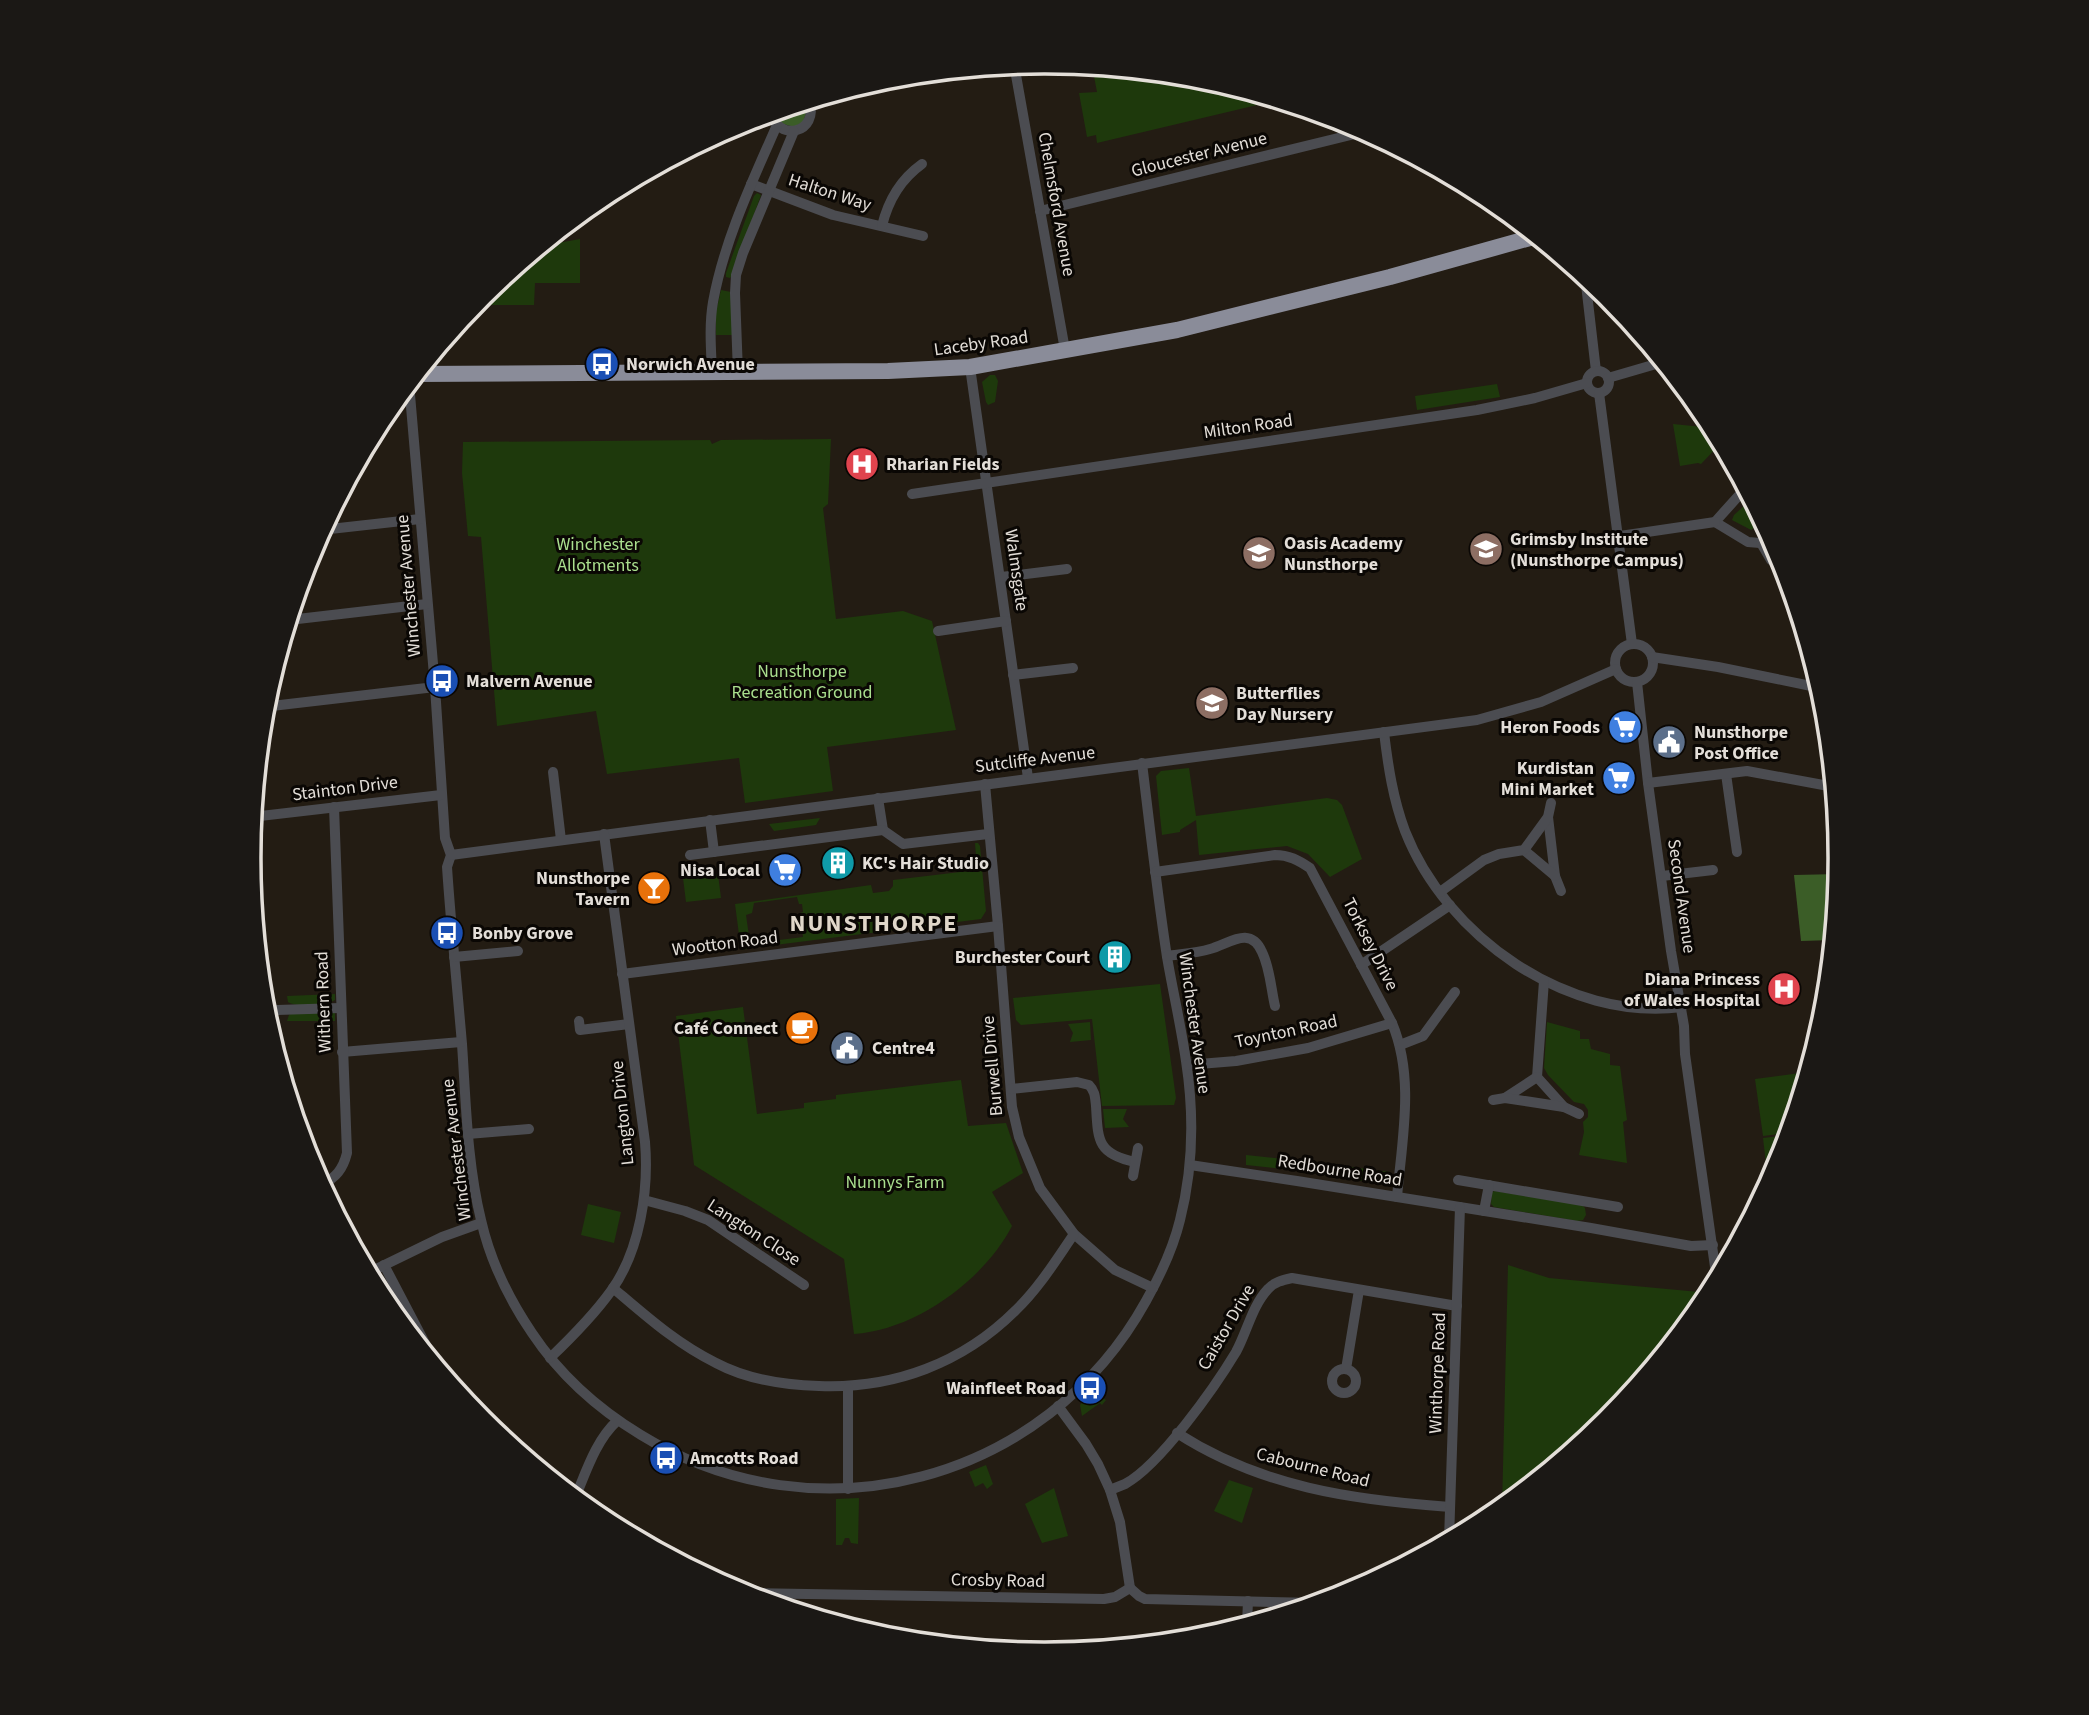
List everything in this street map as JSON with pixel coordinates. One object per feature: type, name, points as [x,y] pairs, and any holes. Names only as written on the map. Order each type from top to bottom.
[{"type":"highway","name":"Laceby Road","points":[[429,373],[738,373],[970,367],[1177,330],[1390,277],[1526,239]]},
{"type":"street","name":"Chelmsford Avenue","points":[[1016,75],[1065,350]]},
{"type":"street","points":[[775,121],[788,131],[800,129],[808,121],[811,109]]},
{"type":"street","points":[[712,372],[712,304],[718,281],[751,184],[777,125]]},
{"type":"street","points":[[738,373],[735,284],[743,253],[794,131]]},
{"type":"street","name":"Gloucester Avenue","points":[[1040,211],[1350,135]]},
{"type":"street","name":"Halton Way","points":[[882,226],[886,209],[896,192],[922,164]]},
{"type":"street","points":[[751,184],[769,190]]},
{"type":"street","name":"Halton Way","points":[[769,190],[833,215],[923,236]]},
{"type":"street","points":[[718,281],[735,284]]},
{"type":"street","points":[[1587,292],[1596,371]]},
{"type":"street","points":[[1608,378],[1653,365]]},
{"type":"street","name":"Walmsgate","points":[[970,367],[1028,778]]},
{"type":"street","points":[[1596,371],[1603,372],[1608,378],[1608,386],[1600,393],[1591,391],[1587,383],[1588,375],[1596,371]]},
{"type":"street","name":"Milton Road","points":[[912,494],[1477,410],[1535,398],[1587,383]]},
{"type":"street","points":[[1600,393],[1632,644]]},
{"type":"street","name":"Winchester Avenue","points":[[410,398],[435,687],[441,795],[445,838],[451,855],[447,867],[468,1134],[481,1223],[509,1295],[550,1358],[582,1392],[617,1421],[666,1451],[719,1472],[775,1486],[832,1490],[905,1481],[949,1468],[1027,1432],[1087,1382],[1113,1353],[1135,1322],[1168,1257],[1179,1223],[1190,1166],[1187,1065],[1167,956],[1142,763]]},
{"type":"street","points":[[1715,522],[1739,495]]},
{"type":"street","points":[[333,529],[420,519]]},
{"type":"street","points":[[1620,536],[1715,522],[1748,542],[1761,543],[1768,555]]},
{"type":"street","points":[[1001,577],[1067,569]]},
{"type":"street","points":[[298,619],[427,604]]},
{"type":"street","points":[[937,631],[1006,621]]},
{"type":"street","points":[[1652,657],[1650,673],[1637,682],[1624,679],[1616,669],[1619,651],[1632,644],[1645,648],[1652,657],[1809,685]]},
{"type":"street","points":[[1013,675],[1073,668]]},
{"type":"street","name":"Sutcliffe Avenue","points":[[451,855],[1477,720],[1541,702],[1616,669]]},
{"type":"street","name":"Second Avenue","points":[[1637,682],[1648,783],[1671,951],[1682,1007],[1685,1054],[1715,1263]]},
{"type":"street","points":[[276,705],[435,687]]},
{"type":"street","points":[[1384,733],[1392,789],[1406,833],[1440,892],[1488,944],[1544,981],[1607,1005],[1658,1009],[1682,1007]]},
{"type":"street","points":[[1648,783],[1747,771],[1825,784]]},
{"type":"street","points":[[553,772],[561,840]]},
{"type":"street","points":[[1726,774],[1737,852]]},
{"type":"street","name":"Burwell Drive","points":[[985,783],[1011,1089],[1019,1138],[1040,1188],[1074,1234],[1115,1270],[1153,1288]]},
{"type":"street","name":"Stainton Drive","points":[[262,816],[441,795]]},
{"type":"street","points":[[878,798],[883,830]]},
{"type":"street","points":[[1551,803],[1548,817],[1555,876],[1561,891]]},
{"type":"street","name":"Withern Road","points":[[330,1180],[336,1176],[345,1162],[347,1153],[334,807]]},
{"type":"street","points":[[1440,892],[1484,860],[1499,854],[1524,850],[1548,817]]},
{"type":"street","points":[[710,820],[714,852]]},
{"type":"street","points":[[690,855],[883,830],[903,844],[988,834]]},
{"type":"street","name":"Langton Drive","points":[[550,1358],[585,1324],[613,1289],[634,1244],[644,1200],[646,1156],[604,834]]},
{"type":"street","points":[[1524,850],[1555,876]]},
{"type":"street","name":"Torksey Drive","points":[[1155,872],[1275,855],[1287,855],[1310,868],[1392,1023],[1400,1045],[1405,1096],[1397,1197]]},
{"type":"street","points":[[1661,876],[1713,870]]},
{"type":"street","points":[[1361,965],[1450,905]]},
{"type":"street","name":"Wootton Road","points":[[622,974],[998,926]]},
{"type":"street","points":[[1167,956],[1211,949],[1236,938],[1248,939],[1262,951],[1275,1006]]},
{"type":"street","points":[[454,957],[518,951]]},
{"type":"street","points":[[1544,981],[1537,1077],[1564,1107]]},
{"type":"street","points":[[1400,1045],[1423,1036],[1455,992]]},
{"type":"street","points":[[277,1010],[340,1008]]},
{"type":"street","name":"Toynton Road","points":[[1187,1065],[1236,1061],[1308,1048],[1392,1023]]},
{"type":"street","points":[[580,1031],[629,1024]]},
{"type":"street","points":[[342,1052],[461,1042]]},
{"type":"street","points":[[1505,1098],[1537,1077]]},
{"type":"street","points":[[1011,1089],[1077,1082],[1089,1085],[1095,1095],[1097,1129],[1101,1144],[1115,1157],[1135,1162]]},
{"type":"street","points":[[1493,1100],[1505,1098],[1564,1107],[1580,1114]]},
{"type":"street","points":[[468,1134],[529,1129]]},
{"type":"street","points":[[1133,1176],[1138,1148]]},
{"type":"street","name":"Redbourne Road","points":[[1190,1166],[1691,1246],[1713,1245]]},
{"type":"street","points":[[1458,1180],[1618,1207]]},
{"type":"street","points":[[1485,1211],[1489,1185]]},
{"type":"street","name":"Langton Close","points":[[644,1200],[708,1220],[804,1285]]},
{"type":"street","points":[[1591,1228],[1593,1203]]},
{"type":"street","name":"Winthorpe Road","points":[[1449,1528],[1460,1207]]},
{"type":"street","points":[[378,1268],[442,1237],[481,1223]]},
{"type":"street","points":[[613,1289],[681,1344],[719,1365],[775,1381],[848,1387],[902,1378],[972,1346],[1017,1309],[1042,1280],[1074,1234]]},
{"type":"street","points":[[384,1265],[414,1323]]},
{"type":"street","name":"Caistor Drive","points":[[1110,1490],[1126,1483],[1150,1464],[1177,1433],[1236,1351],[1260,1300],[1271,1286],[1284,1279],[1292,1278],[1457,1306]]},
{"type":"street","points":[[1346,1369],[1359,1290]]},
{"type":"street","points":[[848,1387],[848,1489]]},
{"type":"street","points":[[1059,1406],[1086,1444],[1110,1490],[1120,1522],[1130,1588],[1134,1593],[1145,1599],[1290,1602]]},
{"type":"street","points":[[579,1488],[593,1455],[608,1429],[617,1421]]},
{"type":"street","name":"Cabourne Road","points":[[1177,1433],[1230,1463],[1273,1478],[1362,1499],[1450,1507]]},
{"type":"street","name":"Crosby Road","points":[[777,1595],[1104,1599],[1115,1597],[1130,1588]]},
{"type":"street","points":[[1247,1615],[1248,1601]]},
{"type":"green space","points":[[1094,75],[1147,80],[1261,104],[1097,143],[1096,135],[1087,137],[1079,93],[1097,92]]},
{"type":"green space","points":[[807,110],[803,122],[794,127],[780,123],[779,120]]},
{"type":"green space","points":[[757,193],[761,195],[732,275],[730,278],[726,277],[754,196]]},
{"type":"green space","points":[[580,239],[580,283],[535,283],[534,305],[491,305],[528,268],[559,243]]},
{"type":"green space","points":[[721,290],[731,292],[733,335],[716,335],[716,312]]},
{"type":"green space","points":[[990,375],[995,375],[998,381],[995,402],[988,405],[982,382]]},
{"type":"green space","points":[[1497,384],[1500,397],[1417,410],[1415,396]]},
{"type":"green space","points":[[1673,424],[1699,427],[1714,451],[1701,464],[1680,466]]},
{"type":"green space","points":[[831,439],[828,504],[823,508],[836,619],[903,611],[932,621],[956,730],[827,747],[833,791],[745,803],[739,758],[607,774],[596,711],[497,726],[481,537],[468,536],[462,473],[463,442],[710,440],[712,444],[721,440]]},
{"type":"green space","points":[[1745,505],[1754,528],[1751,530],[1732,520]]},
{"type":"green space","points":[[1189,768],[1196,816],[1327,798],[1337,800],[1342,805],[1362,859],[1330,877],[1308,854],[1287,846],[1199,855],[1196,820],[1180,832],[1162,835],[1156,776],[1161,771]]},
{"type":"green space","points":[[820,818],[816,825],[774,831],[769,824]]},
{"type":"green space","points":[[975,843],[980,846],[986,911],[981,919],[767,946],[766,934],[769,933],[771,941],[803,937],[805,920],[801,920],[802,904],[799,904],[797,897],[754,903],[752,913],[746,915],[749,936],[756,936],[758,947],[741,950],[735,904],[871,885],[873,893],[889,891],[893,880],[977,870]]},
{"type":"green space","points":[[718,874],[721,898],[686,902],[683,878]]},
{"type":"green space","points":[[1828,874],[1824,940],[1801,941],[1794,875]]},
{"type":"green space","points":[[1160,984],[1176,1098],[1174,1105],[1102,1106],[1092,1019],[1021,1025],[1016,1020],[1013,998]]},
{"type":"green space","points":[[335,994],[335,1000],[312,1006],[288,1002],[287,996]]},
{"type":"green space","name":"Nunnys Farm","points":[[743,1007],[757,1114],[804,1108],[804,1103],[836,1099],[836,1095],[961,1080],[968,1126],[1006,1123],[1023,1173],[992,1192],[1012,1226],[984,1265],[946,1299],[901,1323],[854,1334],[844,1259],[694,1165],[676,1016]]},
{"type":"green space","points":[[293,1013],[335,1013],[335,1021],[287,1021]]},
{"type":"green space","points":[[1090,1022],[1091,1040],[1070,1042],[1073,1033],[1068,1024]]},
{"type":"green space","points":[[1547,1022],[1580,1031],[1580,1039],[1589,1039],[1591,1049],[1610,1054],[1610,1065],[1620,1066],[1627,1120],[1623,1122],[1627,1163],[1579,1155],[1584,1132],[1583,1122],[1588,1117],[1588,1110],[1584,1104],[1574,1102],[1544,1068]]},
{"type":"green space","points":[[1798,1073],[1778,1134],[1763,1136],[1755,1079]]},
{"type":"green space","points":[[1103,1109],[1127,1109],[1123,1119],[1129,1127],[1105,1128]]},
{"type":"green space","points":[[1777,1136],[1766,1164],[1766,1164],[1763,1138]]},
{"type":"green space","points":[[1246,1155],[1295,1160],[1293,1170],[1246,1165]]},
{"type":"green space","points":[[1305,1161],[1390,1172],[1388,1181],[1382,1184],[1304,1172]]},
{"type":"green space","points":[[1492,1192],[1582,1205],[1586,1215],[1583,1220],[1577,1221],[1494,1207],[1491,1204]]},
{"type":"green space","points":[[588,1204],[621,1212],[614,1243],[581,1235]]},
{"type":"green space","points":[[1508,1265],[1549,1278],[1697,1292],[1666,1335],[1599,1412],[1561,1447],[1502,1493]]},
{"type":"green space","points":[[1093,1390],[1106,1400],[1082,1416],[1080,1405]]},
{"type":"green space","points":[[986,1465],[993,1484],[987,1489],[983,1483],[975,1487],[969,1472]]},
{"type":"green space","points":[[1229,1480],[1253,1488],[1242,1523],[1214,1511]]},
{"type":"green space","points":[[1054,1488],[1068,1536],[1042,1543],[1025,1504]]},
{"type":"green space","points":[[859,1498],[858,1544],[845,1538],[842,1545],[836,1545],[836,1499]]},
{"type":"place","name":"Norwich Avenue","points":[[602,364]]},
{"type":"place","name":"Rharian Fields","points":[[862,464]]},
{"type":"place","name":"Grimsby Institute (Nunsthorpe Campus)","points":[[1486,549]]},
{"type":"place","name":"Oasis Academy Nunsthorpe","points":[[1259,553]]},
{"type":"place","name":"Malvern Avenue","points":[[442,681]]},
{"type":"place","name":"Butterflies Day Nursery","points":[[1212,703]]},
{"type":"place","name":"Heron Foods","points":[[1625,727]]},
{"type":"place","name":"Nunsthorpe Post Office","points":[[1669,742]]},
{"type":"place","name":"Kurdistan Mini Market","points":[[1619,778]]},
{"type":"place","name":"KC's Hair Studio","points":[[838,863]]},
{"type":"place","name":"Nisa Local","points":[[785,870]]},
{"type":"place","name":"Nunsthorpe Tavern","points":[[654,888]]},
{"type":"place","name":"Bonby Grove","points":[[447,933]]},
{"type":"place","name":"Burchester Court","points":[[1115,957]]},
{"type":"place","name":"Diana Princess of Wales Hospital","points":[[1784,989]]},
{"type":"place","name":"Café Connect","points":[[802,1028]]},
{"type":"place","name":"Centre4","points":[[847,1048]]},
{"type":"place","name":"Wainfleet Road","points":[[1090,1388]]},
{"type":"place","name":"Amcotts Road","points":[[666,1458]]},
{"type":"district","name":"NUNSTHORPE","points":[[874,923]]},
{"type":"park label","name":"Winchester Allotments","points":[[598,554]]},
{"type":"park label","name":"Nunsthorpe Recreation Ground","points":[[802,681]]}]
